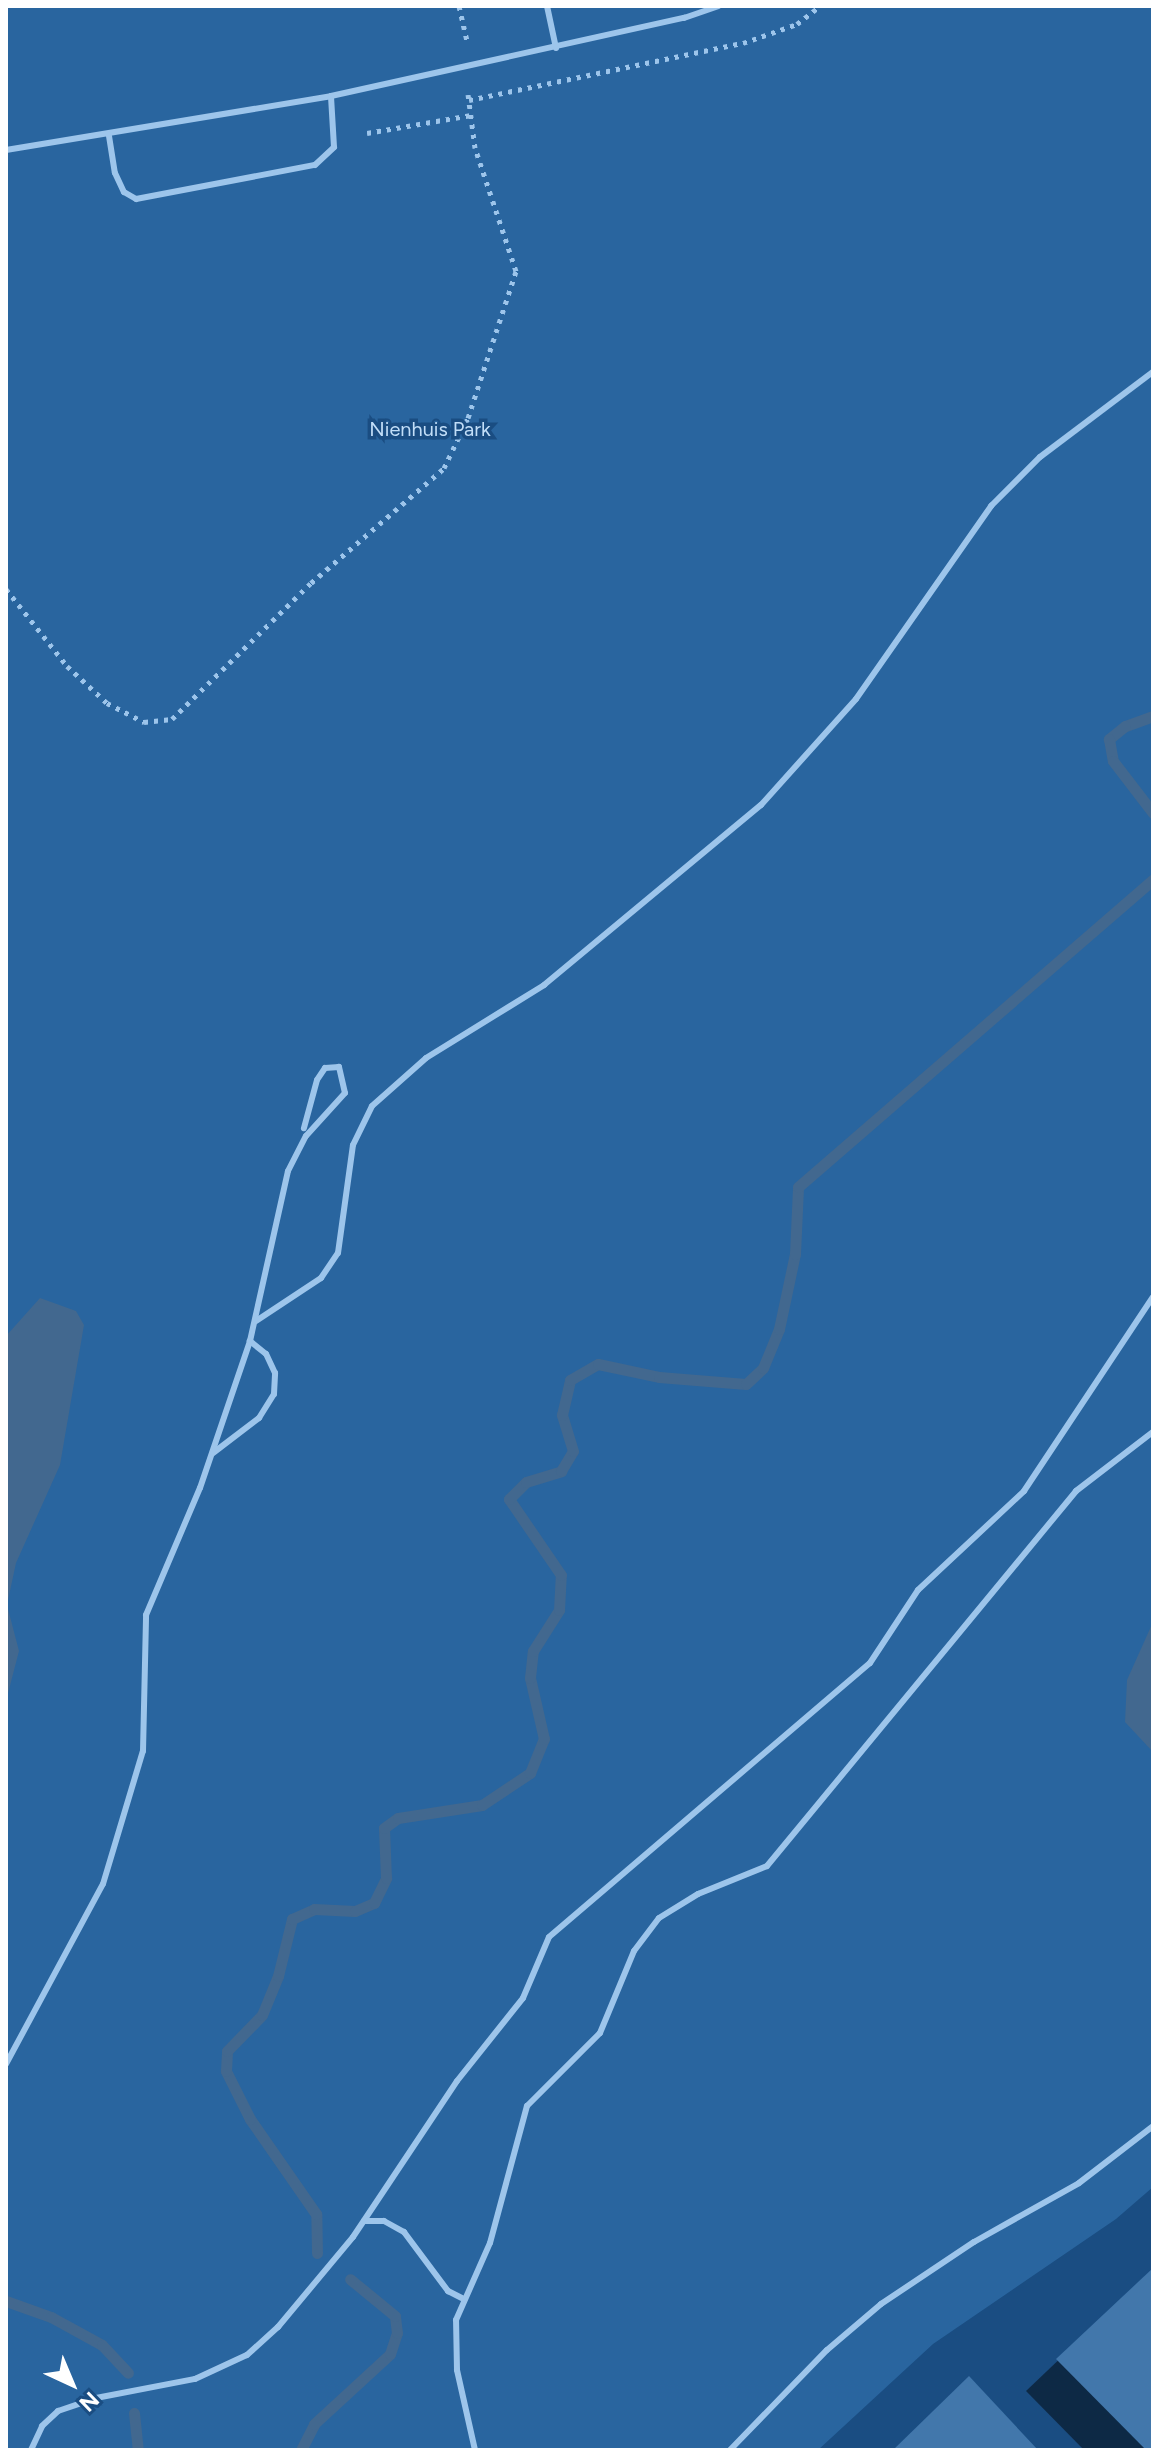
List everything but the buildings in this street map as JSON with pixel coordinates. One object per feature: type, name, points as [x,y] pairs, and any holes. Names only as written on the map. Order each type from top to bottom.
[{"type":"lane","points":[[547,6],[556,48]]},
{"type":"lane","points":[[6,150],[109,136],[331,96],[472,62],[556,48],[718,6]]},
{"type":"lane","points":[[109,136],[115,173],[124,192],[136,199],[315,165],[334,147],[331,96]]},
{"type":"lane","points":[[256,1321],[321,1278],[338,1253],[353,1145],[372,1106],[426,1058],[544,985],[761,805],[856,699],[991,506],[1062,439],[1153,372]]},
{"type":"lane","points":[[6,2064],[103,1884],[143,1751],[146,1615],[211,1455],[250,1341],[288,1171],[306,1136],[345,1093],[339,1067],[325,1068],[317,1080],[304,1128]]},
{"type":"lane","points":[[31,2450],[42,2426],[72,2405],[176,2386],[247,2355],[304,2299],[364,2221],[457,2081],[523,1998],[549,1937],[870,1663],[918,1590],[1024,1491],[1153,1297]]},
{"type":"lane","points":[[211,1455],[259,1418],[274,1394],[275,1373],[266,1354],[250,1341]]},
{"type":"lane","points":[[475,2450],[463,2409],[455,2340],[462,2298],[490,2243],[518,2122],[527,2106],[600,2033],[646,1933],[676,1904],[767,1866],[1076,1491],[1153,1432]]},
{"type":"lane","points":[[730,2450],[827,2350],[881,2304],[974,2242],[1079,2183],[1153,2126]]},
{"type":"lane","points":[[364,2221],[384,2221],[404,2232],[448,2291],[462,2298]]},
{"type":"path","points":[[459,6],[467,40]]},
{"type":"path","points":[[6,589],[67,666],[107,703],[144,722],[172,719],[311,583],[444,468],[468,418],[516,271],[475,148],[468,97],[743,43],[797,24],[820,6]]},
{"type":"path","points":[[367,133],[471,115]]},
{"type":"green space","name":"Nienhuis Park","points":[[6,6],[1153,6],[1153,2187],[1116,2219],[933,2344],[818,2450],[6,2450]]},
{"type":"shaded area","points":[[40,1298],[76,1311],[84,1325],[60,1465],[16,1563],[7,1605],[19,1651],[6,1701],[6,1336]]},
{"type":"shaded area","points":[[1153,1622],[1153,1752],[1125,1722],[1127,1680]]},
{"type":"waterway","points":[[1153,716],[1125,726],[1109,739],[1113,761],[1153,813]]},
{"type":"waterway","points":[[317,2253],[316,2214],[250,2119],[226,2071],[227,2051],[262,2015],[278,1976],[292,1919],[314,1909],[355,1911],[374,1903],[386,1878],[384,1828],[398,1818],[482,1805],[530,1773],[544,1739],[530,1678],[533,1651],[559,1610],[561,1575],[509,1499],[526,1482],[561,1471],[573,1451],[562,1415],[570,1380],[598,1364],[659,1377],[746,1384],[763,1368],[779,1329],[795,1254],[798,1187],[1153,879]]},
{"type":"waterway","points":[[301,2450],[314,2424],[390,2354],[397,2333],[395,2316],[350,2279]]},
{"type":"waterway","points":[[6,2301],[51,2317],[102,2345],[128,2373]]},
{"type":"waterway","points":[[134,2413],[138,2450]]}]
